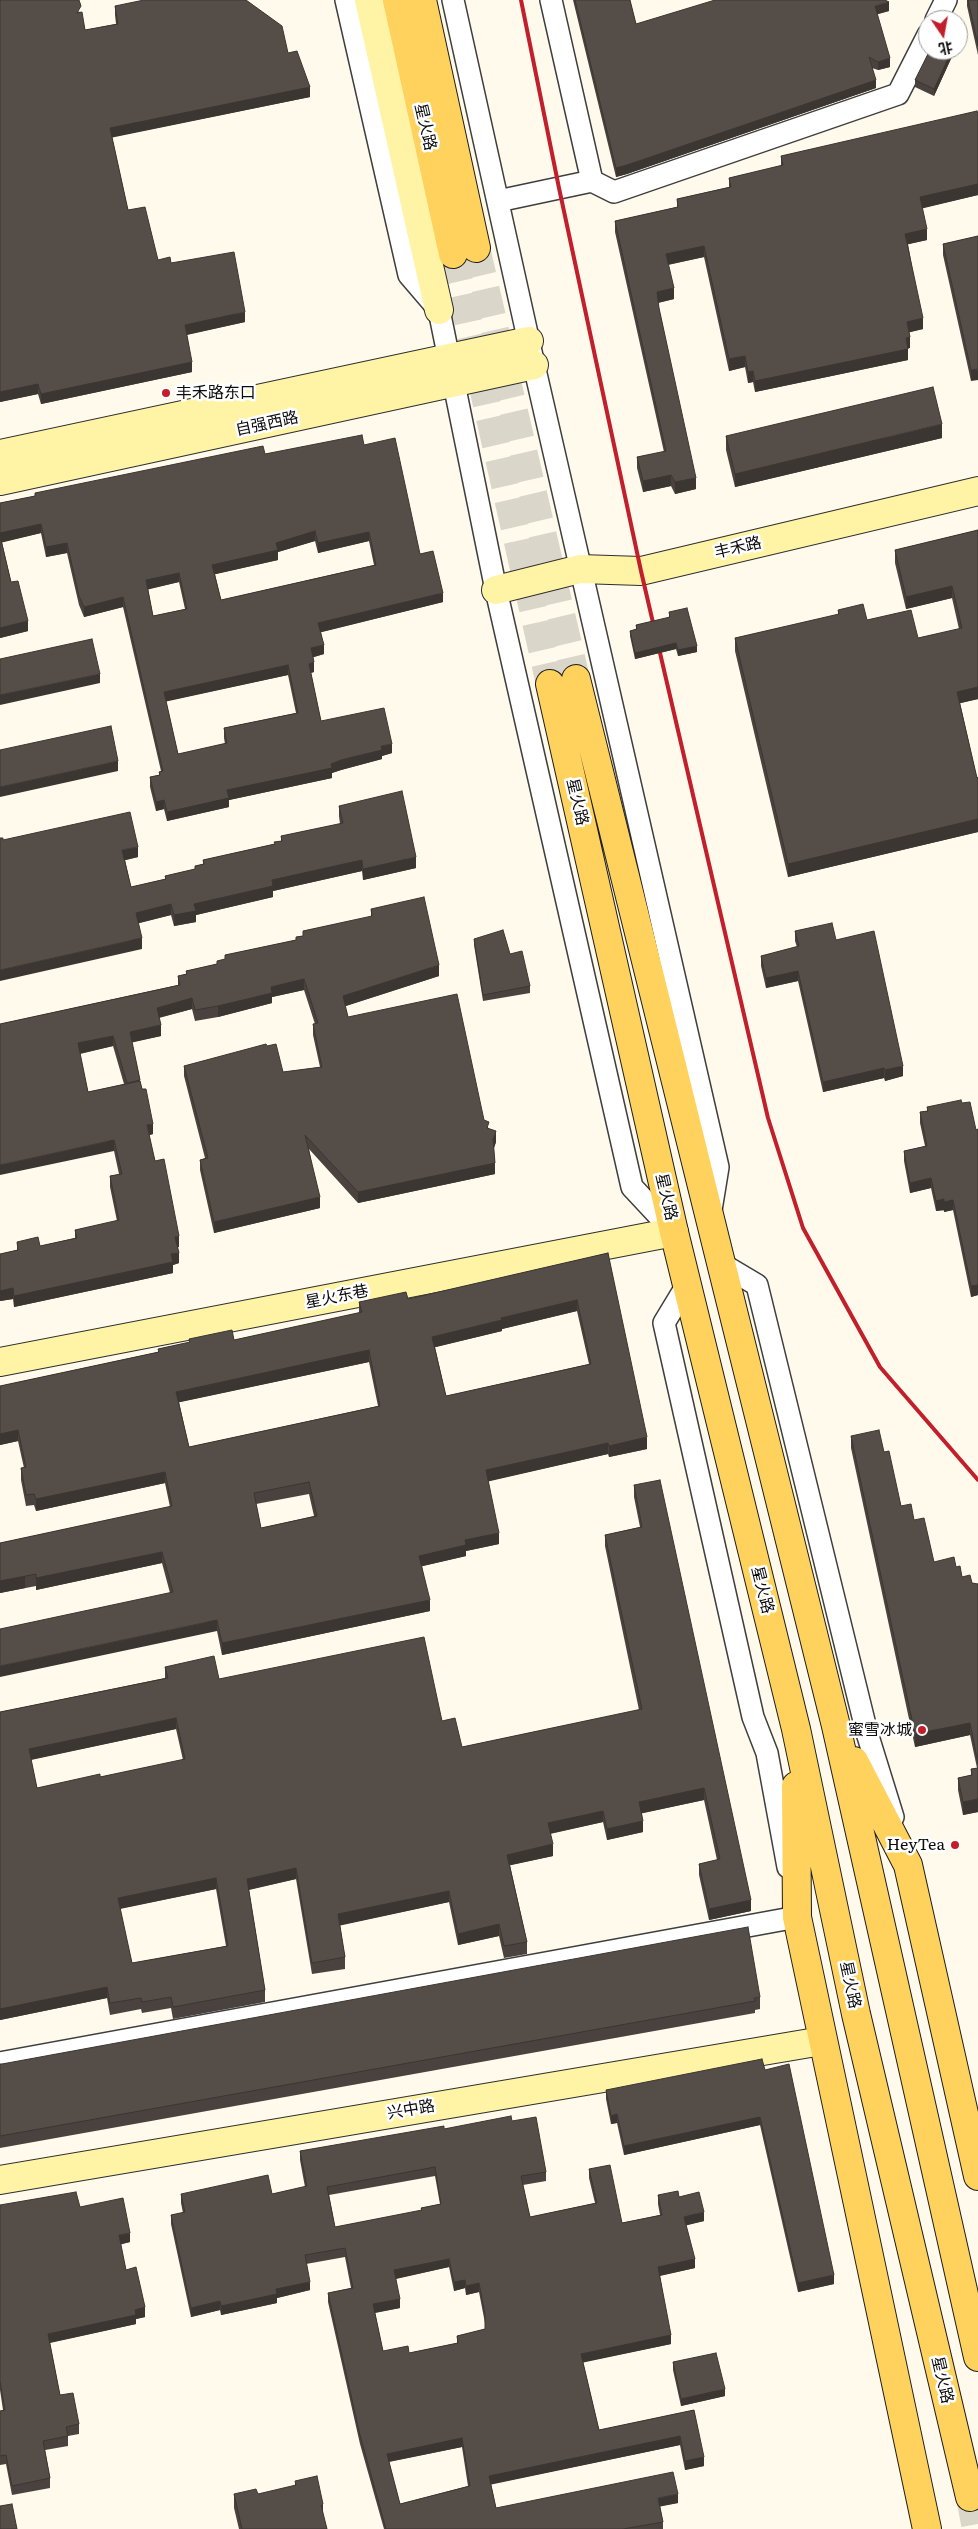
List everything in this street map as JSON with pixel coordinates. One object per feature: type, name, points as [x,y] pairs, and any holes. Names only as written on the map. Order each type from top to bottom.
[{"type":"main road","name":"星火路","points":[[397,0],[465,251],[422,0]]},
{"type":"main road","name":"星火路","points":[[970,2497],[856,2014],[796,1729],[674,1232],[563,681],[709,1220],[836,1726],[978,2357]]},
{"type":"main road","points":[[836,1726],[908,1865],[978,2176]]},
{"type":"main road","points":[[796,1729],[797,1917],[927,2529]]},
{"type":"street","points":[[346,0],[409,275],[438,310]]},
{"type":"street","points":[[369,0],[452,371],[496,590],[632,1187],[674,1232]]},
{"type":"street","points":[[453,0],[580,569],[718,1167],[709,1220]]},
{"type":"street","points":[[551,0],[592,181]]},
{"type":"street","points":[[498,201],[592,181],[614,192],[898,94],[918,55]]},
{"type":"street","name":"自强西路","points":[[0,481],[531,353]]},
{"type":"street","name":"自强西路","points":[[0,454],[452,371]]},
{"type":"street","name":"丰禾路","points":[[496,590],[580,569],[641,571],[978,491]]},
{"type":"street","name":"星火东巷","points":[[0,1362],[674,1232]]},
{"type":"street","points":[[720,1263],[757,1285],[867,1733],[908,1865]]},
{"type":"street","points":[[0,2063],[797,1917],[767,1753],[754,1717],[664,1323],[687,1285]]},
{"type":"street","name":"兴中路","points":[[0,2180],[822,2041]]},
{"type":"building","points":[[0,0],[79,0],[81,6],[77,13],[82,12],[85,30],[118,24],[115,6],[144,0],[246,0],[282,26],[288,53],[297,51],[310,87],[110,128],[128,210],[145,207],[158,260],[170,257],[171,263],[234,252],[245,312],[185,325],[192,362],[41,394],[38,384],[0,392]]},
{"type":"building","points":[[575,0],[630,0],[636,24],[715,0],[885,0],[889,2],[875,6],[890,58],[878,62],[869,57],[876,80],[616,168]]},
{"type":"building","points":[[968,0],[978,0],[978,45]]},
{"type":"building","points":[[925,60],[947,60],[934,89],[915,80]]},
{"type":"building","points":[[977,111],[978,184],[920,197],[927,229],[905,234],[923,318],[907,322],[910,337],[906,338],[908,349],[755,381],[753,371],[748,372],[745,356],[729,359],[704,246],[666,254],[674,288],[657,292],[659,308],[696,478],[675,482],[671,475],[643,481],[637,457],[666,451],[615,221],[678,207],[677,199],[731,187],[729,178],[783,165],[781,156]]},
{"type":"building","points":[[978,236],[978,369],[971,370],[943,244]]},
{"type":"building","points":[[933,387],[942,424],[735,474],[726,436]]},
{"type":"building","points":[[362,435],[364,445],[395,438],[420,554],[433,551],[443,593],[318,623],[324,645],[311,648],[314,662],[309,664],[321,721],[384,708],[392,744],[381,746],[382,750],[331,764],[332,768],[227,790],[229,798],[167,812],[164,800],[156,802],[150,777],[160,775],[159,772],[163,771],[123,597],[84,607],[79,596],[67,543],[46,547],[41,524],[0,533],[0,503],[35,496],[35,493],[263,446],[265,454]],"holes":[[[315,531],[318,543],[369,532],[376,565],[221,600],[212,565],[278,550],[276,543]],[[179,573],[187,609],[153,616],[146,580]],[[288,665],[298,713],[224,728],[227,743],[178,754],[164,692]]]},
{"type":"building","points":[[978,530],[978,687],[957,692],[978,777],[978,819],[788,864],[735,638],[839,614],[838,610],[863,604],[867,620],[911,610],[918,638],[962,628],[952,586],[906,597],[895,550]]},
{"type":"building","points":[[0,536],[11,582],[18,581],[28,621],[0,628]]},
{"type":"building","points":[[687,608],[697,646],[678,650],[676,643],[635,653],[630,631],[637,629],[636,625],[670,617],[669,612]]},
{"type":"building","points":[[92,639],[100,674],[0,695],[0,659]]},
{"type":"building","points":[[111,726],[118,761],[0,787],[0,750]]},
{"type":"building","points":[[402,791],[416,857],[363,869],[362,860],[272,880],[273,886],[194,904],[196,911],[174,915],[171,904],[136,913],[142,938],[0,970],[0,838],[3,838],[3,840],[130,812],[138,847],[122,850],[131,887],[166,879],[165,876],[195,869],[195,866],[204,864],[203,860],[275,844],[274,842],[282,841],[281,836],[343,823],[339,806]]},
{"type":"building","points":[[424,897],[439,965],[343,996],[348,1017],[457,994],[484,1120],[489,1122],[487,1128],[496,1131],[493,1139],[495,1163],[358,1192],[305,1135],[320,1197],[214,1222],[200,1160],[208,1158],[184,1066],[266,1044],[267,1046],[276,1044],[283,1072],[322,1067],[313,1024],[318,1023],[304,979],[271,987],[272,993],[195,1010],[192,998],[157,1008],[161,1025],[130,1032],[140,1080],[127,1083],[113,1036],[78,1043],[88,1092],[140,1081],[142,1089],[146,1089],[153,1124],[147,1125],[155,1161],[164,1159],[179,1236],[175,1237],[179,1253],[171,1254],[173,1262],[14,1296],[13,1288],[0,1291],[0,1254],[18,1250],[17,1242],[38,1237],[40,1246],[77,1238],[75,1230],[119,1220],[110,1176],[122,1174],[114,1140],[0,1165],[0,1024],[180,985],[178,976],[187,974],[186,971],[217,964],[217,961],[225,959],[225,955],[296,940],[296,937],[303,936],[303,931],[372,916],[371,909]]},
{"type":"building","points":[[832,923],[836,940],[874,931],[903,1066],[885,1070],[884,1068],[823,1082],[798,971],[766,978],[761,956],[799,946],[795,931]]},
{"type":"building","points":[[503,930],[510,954],[522,951],[530,986],[483,995],[474,939]]},
{"type":"building","points":[[961,1100],[962,1103],[970,1102],[976,1130],[978,1129],[978,1285],[971,1286],[953,1200],[944,1202],[944,1199],[936,1201],[931,1178],[910,1183],[904,1151],[927,1146],[920,1112],[928,1111],[927,1107]]},
{"type":"building","points":[[608,1253],[647,1437],[609,1446],[608,1443],[486,1470],[499,1533],[465,1540],[466,1545],[419,1556],[430,1600],[222,1643],[217,1620],[0,1666],[0,1629],[173,1592],[162,1552],[36,1578],[36,1574],[0,1581],[0,1543],[172,1506],[165,1472],[36,1499],[34,1494],[26,1495],[21,1468],[26,1467],[18,1430],[0,1434],[0,1386],[159,1352],[158,1349],[190,1342],[189,1339],[232,1330],[234,1340],[362,1312],[359,1302],[406,1292],[408,1299]],"holes":[[[577,1300],[591,1364],[446,1396],[432,1337]],[[369,1350],[380,1406],[189,1447],[176,1392]],[[309,1482],[317,1516],[261,1528],[254,1493]]]},
{"type":"building","points":[[879,1430],[884,1452],[889,1451],[901,1506],[911,1504],[914,1520],[924,1518],[934,1562],[954,1557],[956,1567],[960,1566],[962,1577],[970,1575],[972,1583],[978,1584],[978,1763],[970,1723],[915,1734],[851,1436]]},
{"type":"building","points":[[660,1480],[751,1900],[709,1909],[699,1864],[720,1859],[704,1788],[639,1802],[643,1821],[607,1829],[603,1811],[548,1823],[553,1844],[507,1855],[527,1942],[504,1946],[499,1924],[458,1934],[449,1891],[338,1914],[345,1957],[312,1963],[296,1868],[247,1879],[265,1990],[173,2007],[171,1997],[142,2002],[141,1998],[110,2003],[107,1987],[0,2009],[0,1712],[168,1678],[165,1667],[214,1656],[219,1679],[424,1637],[442,1721],[455,1718],[462,1747],[642,1709],[605,1535],[642,1527],[634,1485]],"holes":[[[176,1718],[185,1759],[100,1777],[100,1774],[37,1788],[29,1749]],[[216,1878],[228,1946],[132,1963],[118,1898]]]},
{"type":"building","points":[[978,1768],[978,1799],[963,1802],[958,1778],[972,1775],[971,1769]]},
{"type":"building","points":[[748,1927],[760,1997],[754,1998],[755,2001],[0,2136],[0,2064]]},
{"type":"building","points":[[762,2059],[765,2070],[789,2064],[834,2275],[798,2283],[760,2117],[624,2146],[617,2114],[611,2116],[606,2090]]},
{"type":"building","points":[[511,2116],[512,2121],[536,2117],[546,2172],[521,2176],[530,2217],[597,2203],[589,2169],[610,2165],[622,2223],[662,2215],[658,2195],[678,2191],[679,2197],[699,2192],[704,2212],[684,2217],[695,2259],[658,2267],[671,2335],[581,2354],[599,2430],[694,2410],[704,2457],[685,2461],[680,2436],[489,2476],[496,2508],[673,2472],[678,2494],[658,2498],[663,2522],[623,2529],[386,2529],[360,2435],[328,2293],[353,2288],[345,2248],[305,2255],[310,2282],[276,2289],[277,2294],[221,2306],[220,2301],[191,2308],[171,2215],[185,2212],[181,2194],[268,2175],[272,2194],[307,2186],[300,2151],[444,2126],[444,2129]],"holes":[[[435,2167],[441,2204],[421,2208],[422,2210],[335,2227],[327,2187]],[[449,2259],[454,2282],[465,2280],[466,2286],[479,2283],[485,2314],[485,2329],[457,2336],[458,2343],[409,2353],[408,2346],[383,2351],[373,2304],[400,2299],[394,2270]],[[462,2438],[470,2486],[400,2504],[387,2454]]]},
{"type":"building","points":[[76,2192],[80,2207],[123,2198],[130,2233],[119,2235],[126,2270],[136,2267],[145,2307],[135,2310],[136,2315],[48,2334],[60,2395],[73,2393],[79,2424],[66,2427],[68,2436],[43,2441],[50,2478],[12,2486],[6,2455],[0,2456],[0,2411],[5,2410],[0,2381],[0,2205]]},
{"type":"building","points":[[716,2353],[725,2389],[681,2399],[673,2362]]},
{"type":"building","points":[[317,2476],[327,2529],[242,2529],[234,2494],[256,2489],[258,2494],[296,2485],[295,2481]]},
{"type":"building","points":[[12,2504],[17,2529],[0,2529],[0,2506]]},
{"type":"tunnel","points":[[476,248],[576,679]]},
{"type":"tunnel","points":[[453,254],[550,684]]},
{"type":"tunnel","points":[[970,2497],[976,2529]]},
{"type":"railway","points":[[521,0],[641,571],[768,1118],[803,1228],[880,1367],[978,1480]]},
{"type":"place","name":"丰禾路东口","points":[[166,393]]},
{"type":"place","name":"蜜雪冰城","points":[[922,1730]]},
{"type":"place","name":"HeyTea","points":[[955,1845]]}]
